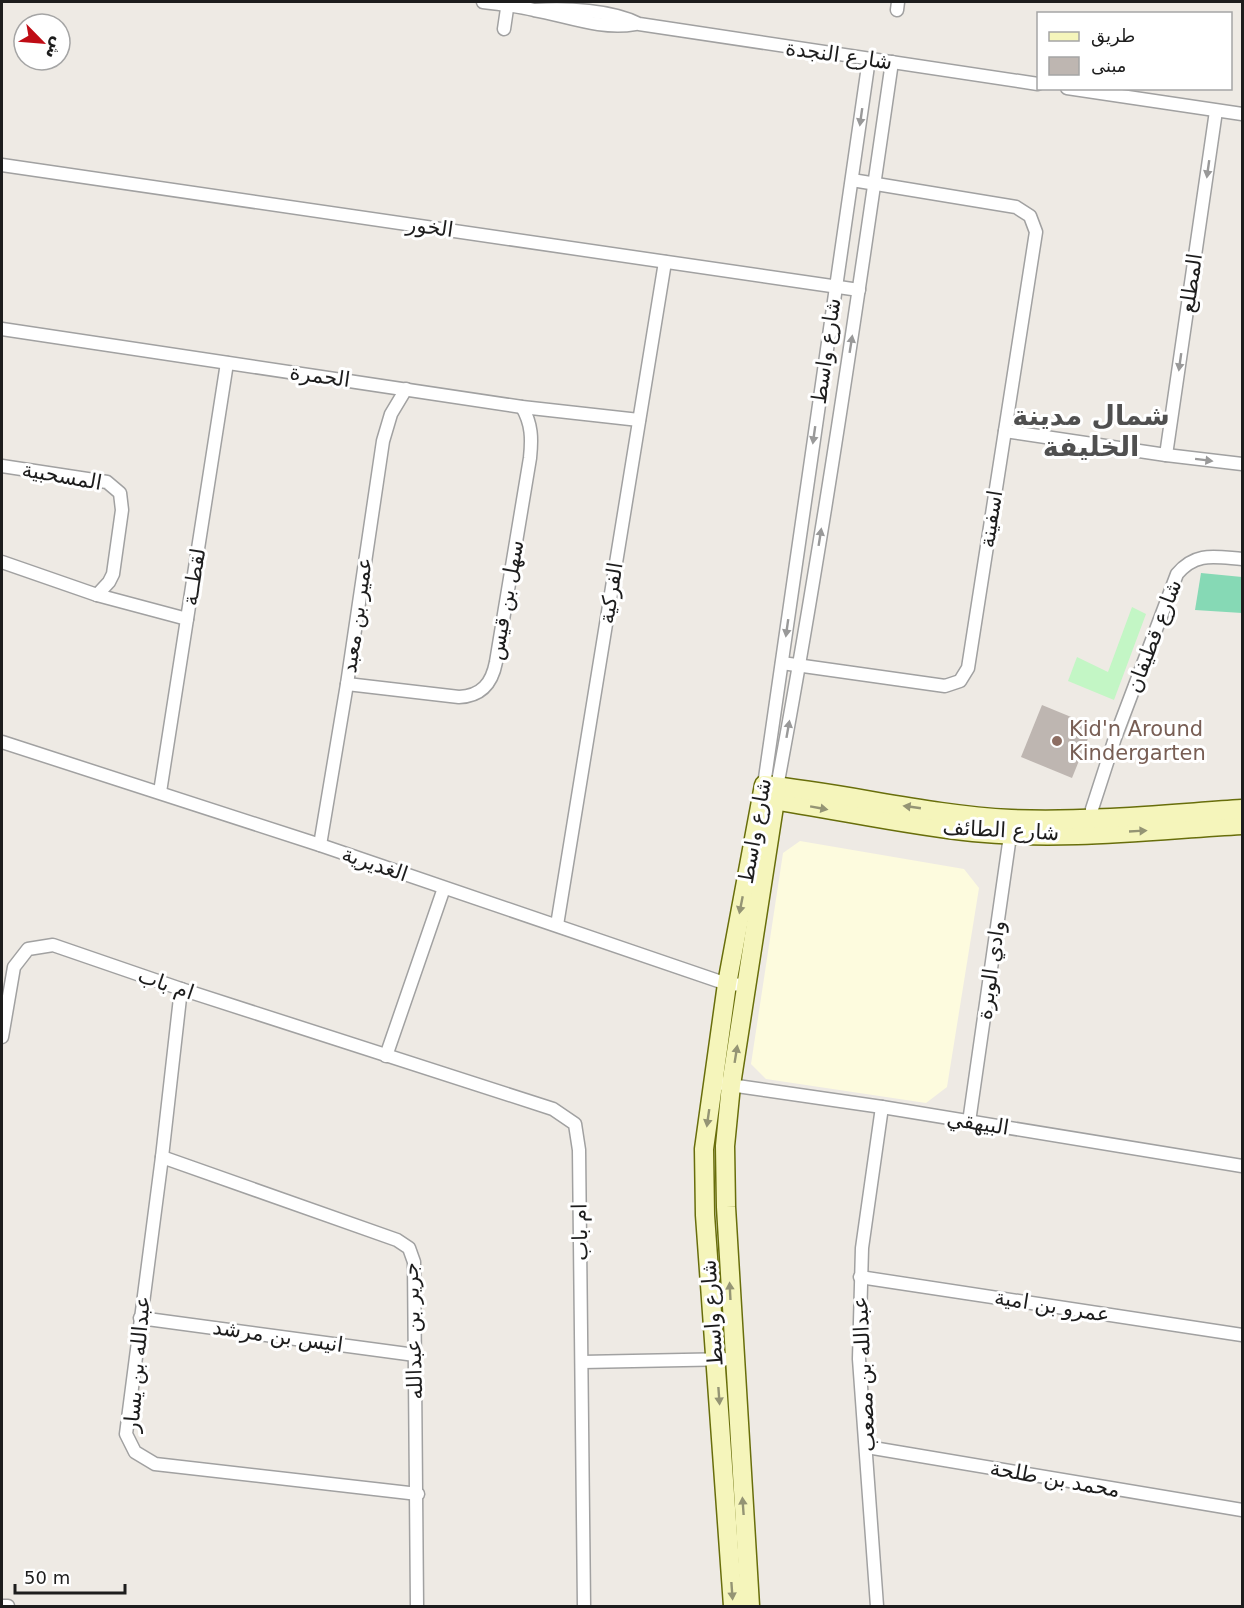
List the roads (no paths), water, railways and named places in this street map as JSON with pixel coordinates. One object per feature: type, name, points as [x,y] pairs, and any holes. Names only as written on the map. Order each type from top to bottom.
[{"type":"street","name":"شارع النجدة","points":[[483,2],[508,3],[565,18],[607,24],[639,24],[1037,84]]},
{"type":"street","points":[[504,29],[508,3]]},
{"type":"street","name":"شارع واسط","points":[[722,1083],[747,985],[770,793],[782,663],[869,59]]},
{"type":"street","name":"شارع واسط","points":[[733,1606],[725,1359],[726,1207],[722,1083],[727,984],[800,664],[859,290],[892,62]]},
{"type":"street","points":[[1080,90],[1242,114]]},
{"type":"street","name":"المطلع","points":[[1166,455],[1216,111]]},
{"type":"street","name":"الخور","points":[[2,165],[859,290]]},
{"type":"street","name":"اسفينة","points":[[782,663],[945,686],[960,681],[968,668],[1036,232],[1030,216],[1016,207],[852,180]]},
{"type":"street","name":"الفركية","points":[[557,925],[665,262]]},
{"type":"street","name":"الحمرة","points":[[2,329],[522,407],[639,420]]},
{"type":"street","name":"لقطــة","points":[[160,792],[227,363]]},
{"type":"street","name":"عمير بن معبد","points":[[320,845],[347,684],[383,441],[391,414],[406,389]]},
{"type":"street","name":"سهل بن قيس","points":[[347,684],[459,697],[477,693],[491,681],[530,458],[532,436],[522,407]]},
{"type":"street","points":[[1005,431],[1242,464]]},
{"type":"street","name":"المسحبية","points":[[2,466],[107,482],[120,493],[122,510],[113,574],[110,582],[97,595]]},
{"type":"street","name":"شارع قطيفان","points":[[1093,826],[1092,809],[1115,738],[1177,574],[1198,558],[1242,560]]},
{"type":"street","points":[[2,562],[97,595],[187,620]]},
{"type":"street","name":"الغديرية","points":[[2,742],[320,845],[727,984],[747,985]]},
{"type":"street","name":"شارع الطائف","points":[[770,793],[896,805],[1011,827],[1242,825]]},
{"type":"street","name":"شارع الطائف","points":[[1093,826],[1242,809]]},
{"type":"street","name":"وادي الوبرة","points":[[969,1122],[1011,827]]},
{"type":"street","points":[[386,1056],[444,888]]},
{"type":"street","name":"ام باب","points":[[2,1037],[14,967],[28,949],[53,945],[181,989],[553,1109],[575,1124],[579,1150],[584,1606]]},
{"type":"street","name":"عبدالله بن يسار","points":[[181,989],[126,1434],[135,1452],[155,1464],[418,1494]]},
{"type":"street","name":"البيهقي","points":[[722,1083],[1242,1166]]},
{"type":"street","name":"عبدالله بن مصعب","points":[[878,1606],[859,1359],[862,1248],[882,1107]]},
{"type":"street","name":"جرير بن عبدالله","points":[[162,1157],[397,1240],[409,1248],[414,1262],[418,1494],[417,1606]]},
{"type":"street","name":"عمرو بن امية","points":[[861,1277],[1242,1335]]},
{"type":"street","name":"انيس بن مرشد","points":[[140,1318],[415,1355]]},
{"type":"street","points":[[582,1362],[725,1359]]},
{"type":"street","name":"شارع واسط","points":[[725,1359],[750,1606]]},
{"type":"street","name":"محمد بن طلحة","points":[[867,1447],[1242,1507]]},
{"type":"street","points":[[2,1606],[8,1606]]},
{"type":"place","name":"Kid'n Around Kindergarten","points":[[1057,741]]},
{"type":"district","name":"شمال مدينة الخليفة","points":[[1091,432]]}]
